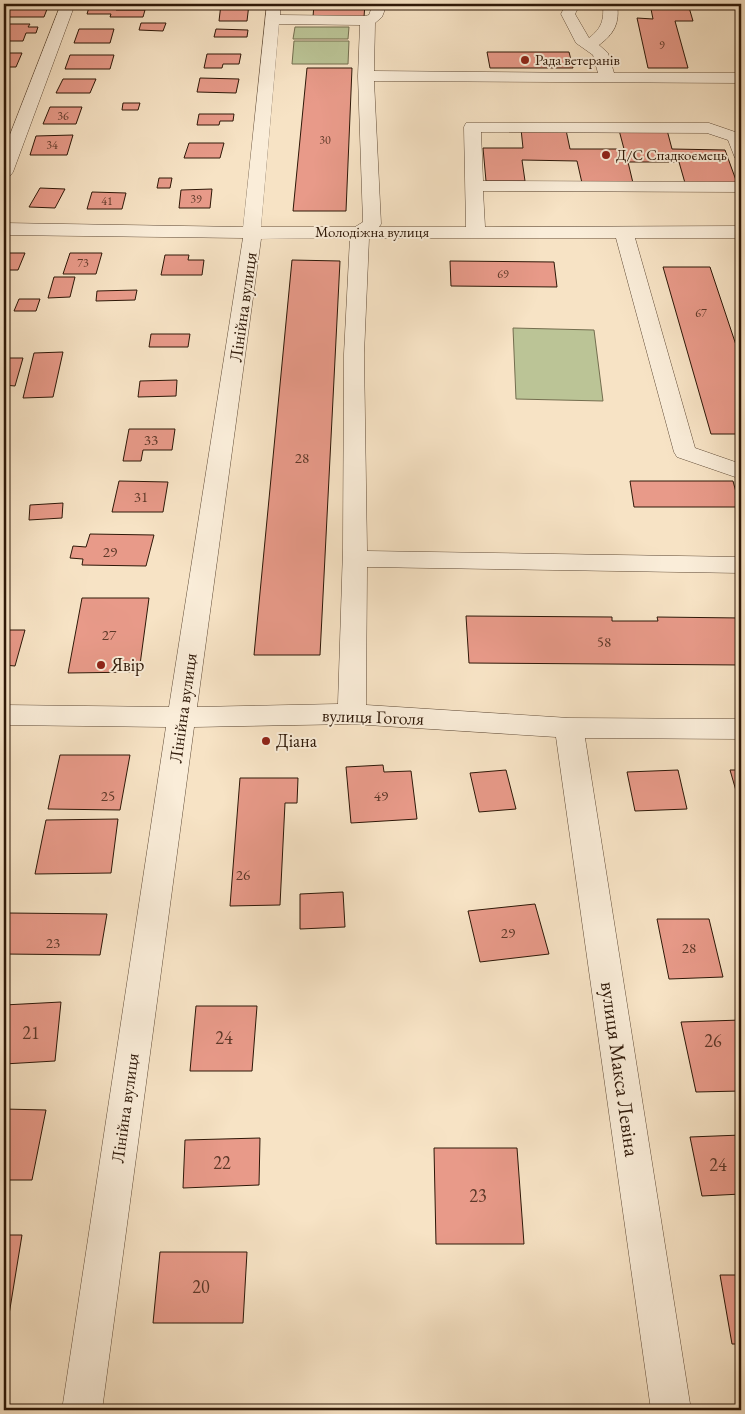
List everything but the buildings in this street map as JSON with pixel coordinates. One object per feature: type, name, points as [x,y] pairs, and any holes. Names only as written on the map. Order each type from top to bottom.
[{"type":"street","points":[[4,172],[68,4]]},
{"type":"street","points":[[573,4],[568,14],[581,40],[600,53],[607,78]]},
{"type":"street","points":[[589,45],[606,33],[612,17],[610,4]]},
{"type":"street","points":[[273,12],[374,12],[366,76],[372,224],[360,232],[354,354],[352,714]]},
{"type":"street","name":"Лінійна вулиця","points":[[82,1410],[250,258],[273,12]]},
{"type":"street","points":[[366,76],[741,78]]},
{"type":"street","points":[[476,232],[472,127],[708,128],[735,137],[741,154]]},
{"type":"street","points":[[474,186],[741,187]]},
{"type":"street","name":"Молодіжна вулиця","points":[[4,229],[252,233],[741,232]]},
{"type":"street","points":[[624,232],[684,452],[741,472]]},
{"type":"street","points":[[354,560],[741,565]]},
{"type":"street","name":"вулиця Гоголя","points":[[4,715],[182,716],[352,714],[570,728],[741,729]]},
{"type":"street","name":"вулиця Макса Левіна","points":[[570,728],[671,1410]]},
{"type":"green space","points":[[295,27],[349,27],[348,39],[293,39]]},
{"type":"green space","points":[[294,41],[349,41],[348,64],[292,64]]},
{"type":"green space","points":[[513,328],[594,330],[603,401],[516,399]]},
{"type":"place","name":"Рада ветеранів","points":[[525,60]]},
{"type":"place","name":"Д/С Спадкоємець","points":[[606,155]]},
{"type":"place","name":"Явір","points":[[101,665]]},
{"type":"place","name":"Діана","points":[[266,741]]}]
